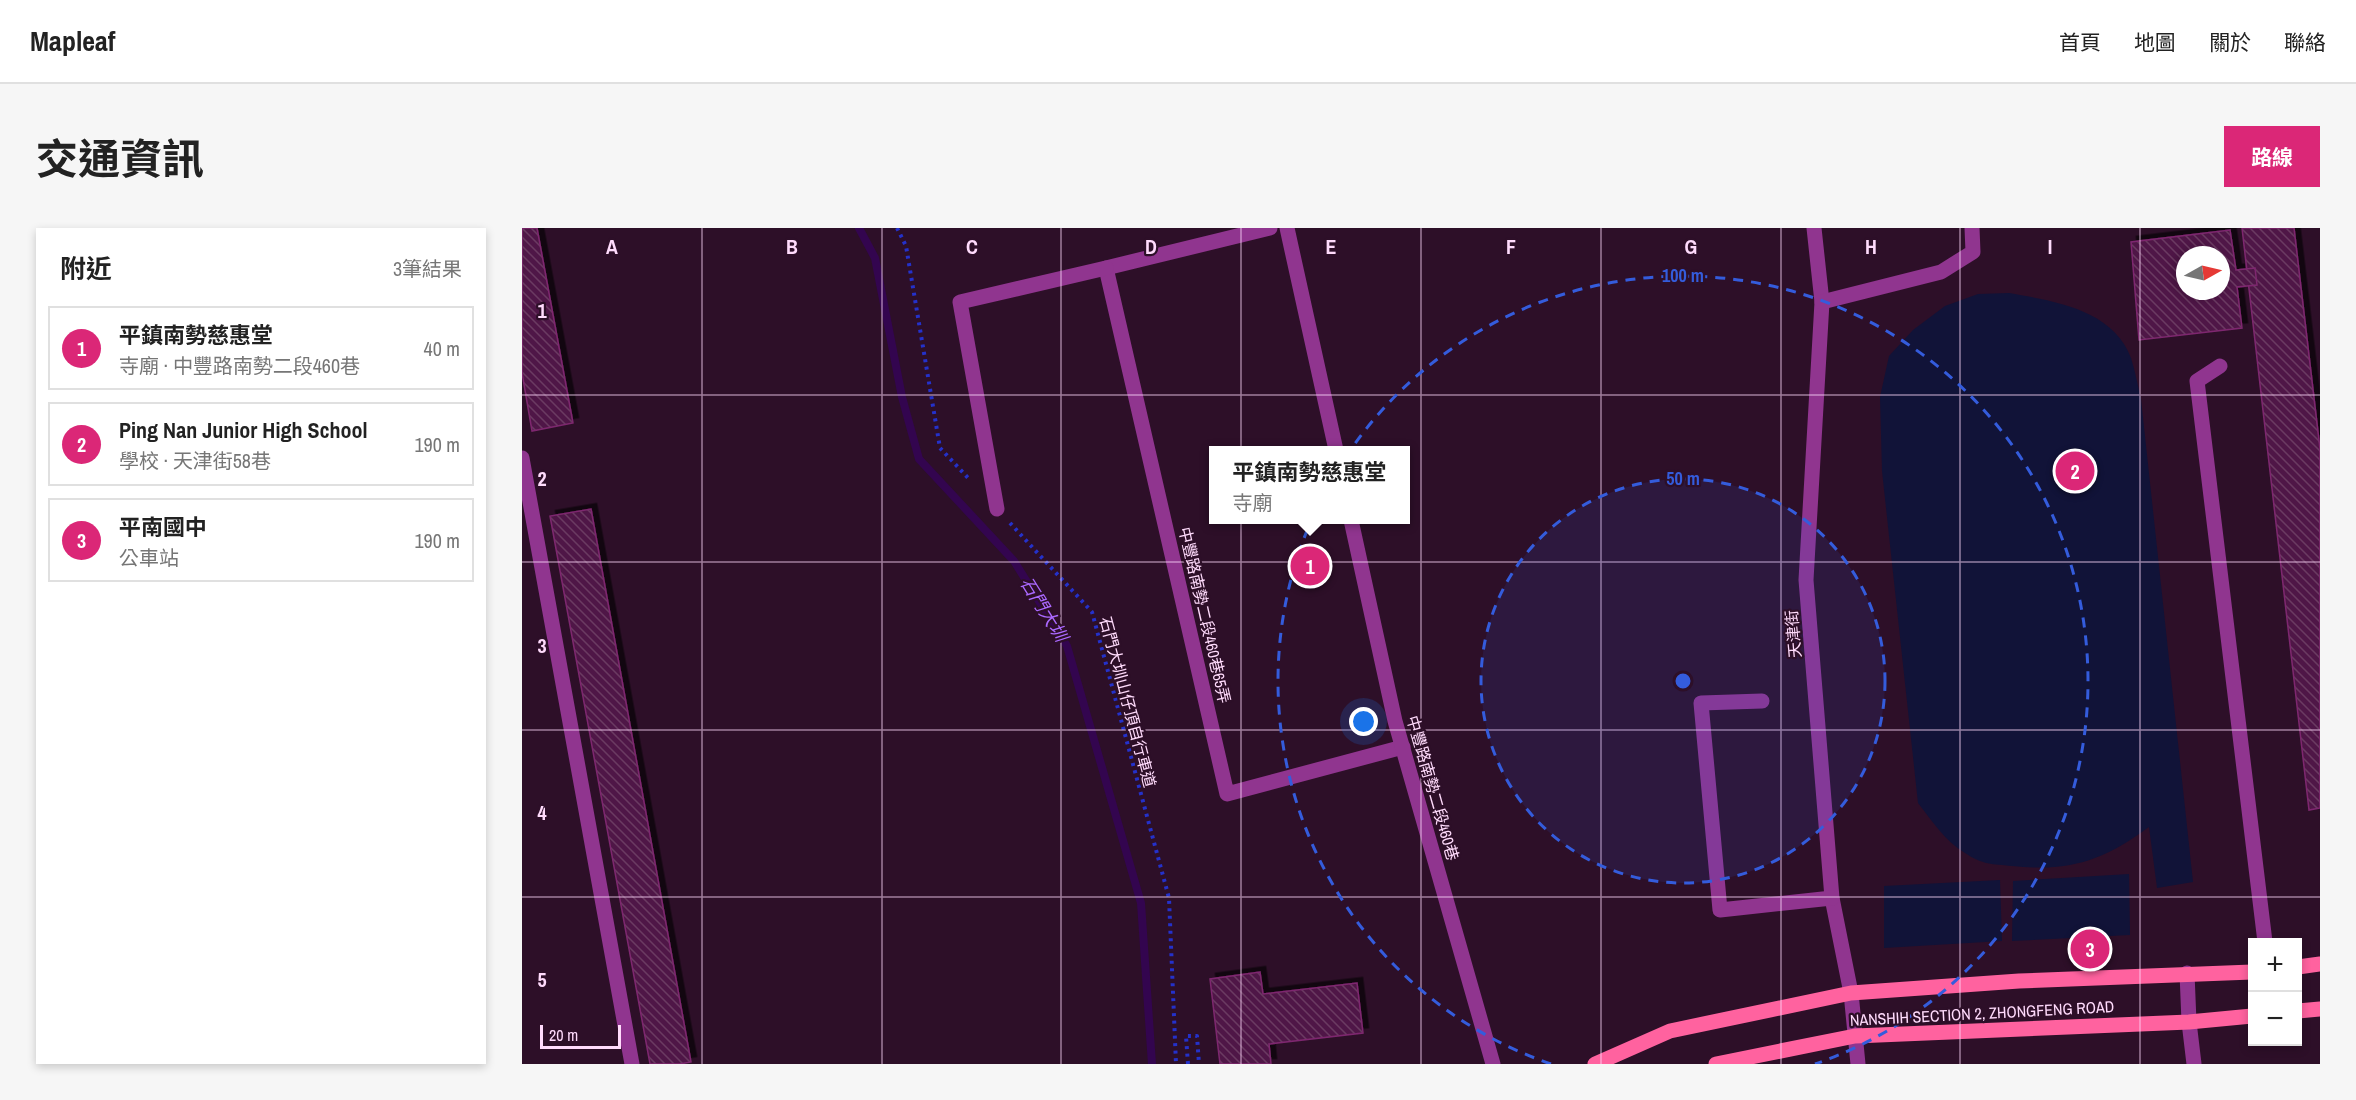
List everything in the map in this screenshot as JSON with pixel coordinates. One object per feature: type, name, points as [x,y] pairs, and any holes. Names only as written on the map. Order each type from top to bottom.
[{"type":"main road","points":[[2302,966],[2320,964]]},
{"type":"main road","name":"NANSHIH SECTION 2, ZHONGFENG ROAD","points":[[1595,1064],[1670,1030],[1851,993],[2019,981],[2248,972]]},
{"type":"main road","points":[[2302,1011],[2320,1009]]},
{"type":"main road","name":"NANSHIH SECTION 2, ZHONGFENG ROAD","points":[[1716,1064],[1748,1060],[1855,1036],[2188,1022],[2248,1016]]},
{"type":"street","points":[[997,509],[960,302],[1270,228]]},
{"type":"street","points":[[1287,228],[1335,446]]},
{"type":"street","name":"天津街","points":[[1814,228],[1822,302],[1806,580],[1832,898],[1851,993],[1858,1064]]},
{"type":"street","points":[[1822,302],[1941,272],[1973,252],[1972,228]]},
{"type":"street","name":"中豐路南勢二段460巷65弄","points":[[1106,268],[1227,794],[1403,747]]},
{"type":"street","points":[[2220,366],[2197,381],[2265,938]]},
{"type":"street","points":[[522,458],[632,1064]]},
{"type":"street","name":"中豐路南勢二段460巷","points":[[1352,524],[1403,747],[1493,1064]]},
{"type":"street","points":[[1762,701],[1701,703],[1720,910],[1832,898]]},
{"type":"street","points":[[2187,973],[2188,1022],[2194,1064]]},
{"type":"path","points":[[897,228],[906,246],[940,448],[972,483]]},
{"type":"path","name":"石門大圳山仔頂自行車道","points":[[997,509],[1092,612],[1168,898],[1176,1064]]},
{"type":"path","points":[[1188,1064],[1186,1036],[1197,1036],[1199,1064]]},
{"type":"shaded area","points":[[2009,293],[2062,304],[2096,318],[2111,328],[2122,341],[2131,358],[2141,399],[2193,882],[2157,888],[2149,827],[2116,848],[2085,862],[2051,867],[1999,865],[1977,860],[1951,843],[1918,803],[1882,471],[1880,397],[1889,356],[1913,330],[1945,306],[1978,294]]},
{"type":"shaded area","points":[[2129,874],[2130,935],[2012,941],[2013,881]]},
{"type":"shaded area","points":[[2000,880],[2002,941],[1884,948],[1884,886]]},
{"type":"building","points":[[522,228],[537,228],[573,423],[532,431],[522,373]]},
{"type":"building","points":[[2242,228],[2294,228],[2320,449],[2320,808],[2309,810]]},
{"type":"building","points":[[2230,230],[2236,270],[2255,268],[2257,285],[2237,287],[2242,328],[2139,340],[2131,242]]},
{"type":"building","points":[[591,509],[691,1062],[680,1064],[650,1064],[550,516]]},
{"type":"building","points":[[1260,972],[1263,994],[1357,983],[1363,1033],[1269,1044],[1271,1064],[1220,1064],[1210,979]]},
{"type":"waterway","name":"石門大圳","points":[[859,228],[875,258],[902,397],[919,459],[1014,561],[1067,646],[1141,903],[1152,1064]]},
{"type":"place","name":"Ping Nan Junior High School","points":[[2075,471]]},
{"type":"place","name":"平鎮南勢慈惠堂","points":[[1310,566]]},
{"type":"place","name":"平南國中","points":[[2090,949]]}]
